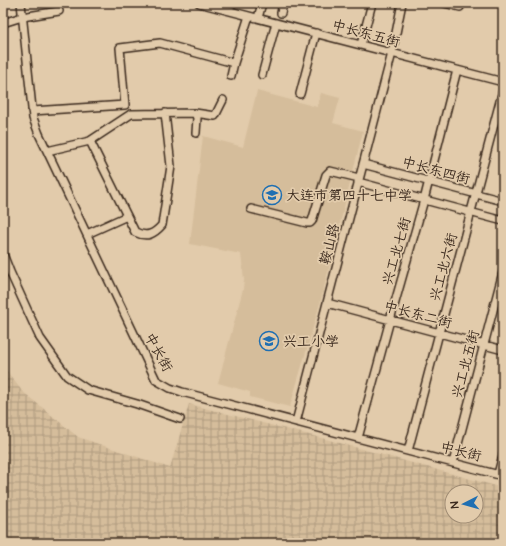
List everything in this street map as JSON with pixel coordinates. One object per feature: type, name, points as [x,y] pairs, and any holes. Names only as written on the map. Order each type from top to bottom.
[{"type":"street","name":"中长街","points":[[21,3],[33,118],[47,151],[156,380],[170,388],[501,475]]},
{"type":"street","name":"中长东五街","points":[[199,3],[209,4],[249,16],[503,82]]},
{"type":"street","points":[[258,18],[262,3]]},
{"type":"street","points":[[280,13],[283,3]]},
{"type":"street","points":[[361,45],[372,3]]},
{"type":"street","name":"鞍山路","points":[[296,422],[392,53],[402,3]]},
{"type":"street","points":[[444,3],[460,7]]},
{"type":"street","points":[[3,23],[22,17],[59,11]]},
{"type":"street","points":[[231,76],[249,16]]},
{"type":"street","points":[[262,75],[276,23]]},
{"type":"street","points":[[300,94],[316,33]]},
{"type":"street","points":[[32,111],[125,105],[120,48],[160,43],[234,63]]},
{"type":"street","name":"兴工北七街","points":[[358,438],[424,200],[457,70]]},
{"type":"street","name":"兴工北六街","points":[[408,451],[503,90]]},
{"type":"street","points":[[47,151],[90,141],[131,114],[195,113],[215,116],[223,100]]},
{"type":"street","points":[[90,141],[135,232],[141,235],[151,234],[162,225],[171,166],[165,113]]},
{"type":"street","points":[[195,113],[197,118],[196,133]]},
{"type":"street","name":"中长东四街","points":[[363,164],[503,201]]},
{"type":"street","points":[[251,209],[310,223],[312,221],[326,175],[330,171],[424,200],[503,221]]},
{"type":"street","points":[[87,234],[127,216]]},
{"type":"street","points":[[3,254],[40,338],[67,376],[88,390],[180,418]]},
{"type":"street","name":"兴工北五街","points":[[453,463],[503,272]]},
{"type":"street","name":"中长东二街","points":[[327,303],[503,350]]},
{"type":"street","points":[[501,475],[503,455]]},
{"type":"shaded area","name":"大连市第四十七中学","points":[[257,91],[317,107],[321,93],[340,98],[333,123],[363,131],[321,300],[290,407],[250,397],[250,392],[218,383],[243,289],[244,280],[241,254],[190,244],[203,136],[243,147]]},
{"type":"shaded area","points":[[3,366],[22,391],[78,437],[170,468],[189,404],[329,440],[503,488],[503,543],[3,543]]},
{"type":"place","name":"大连市第四十七中学","points":[[272,195]]},
{"type":"place","name":"兴工小学","points":[[269,341]]}]
